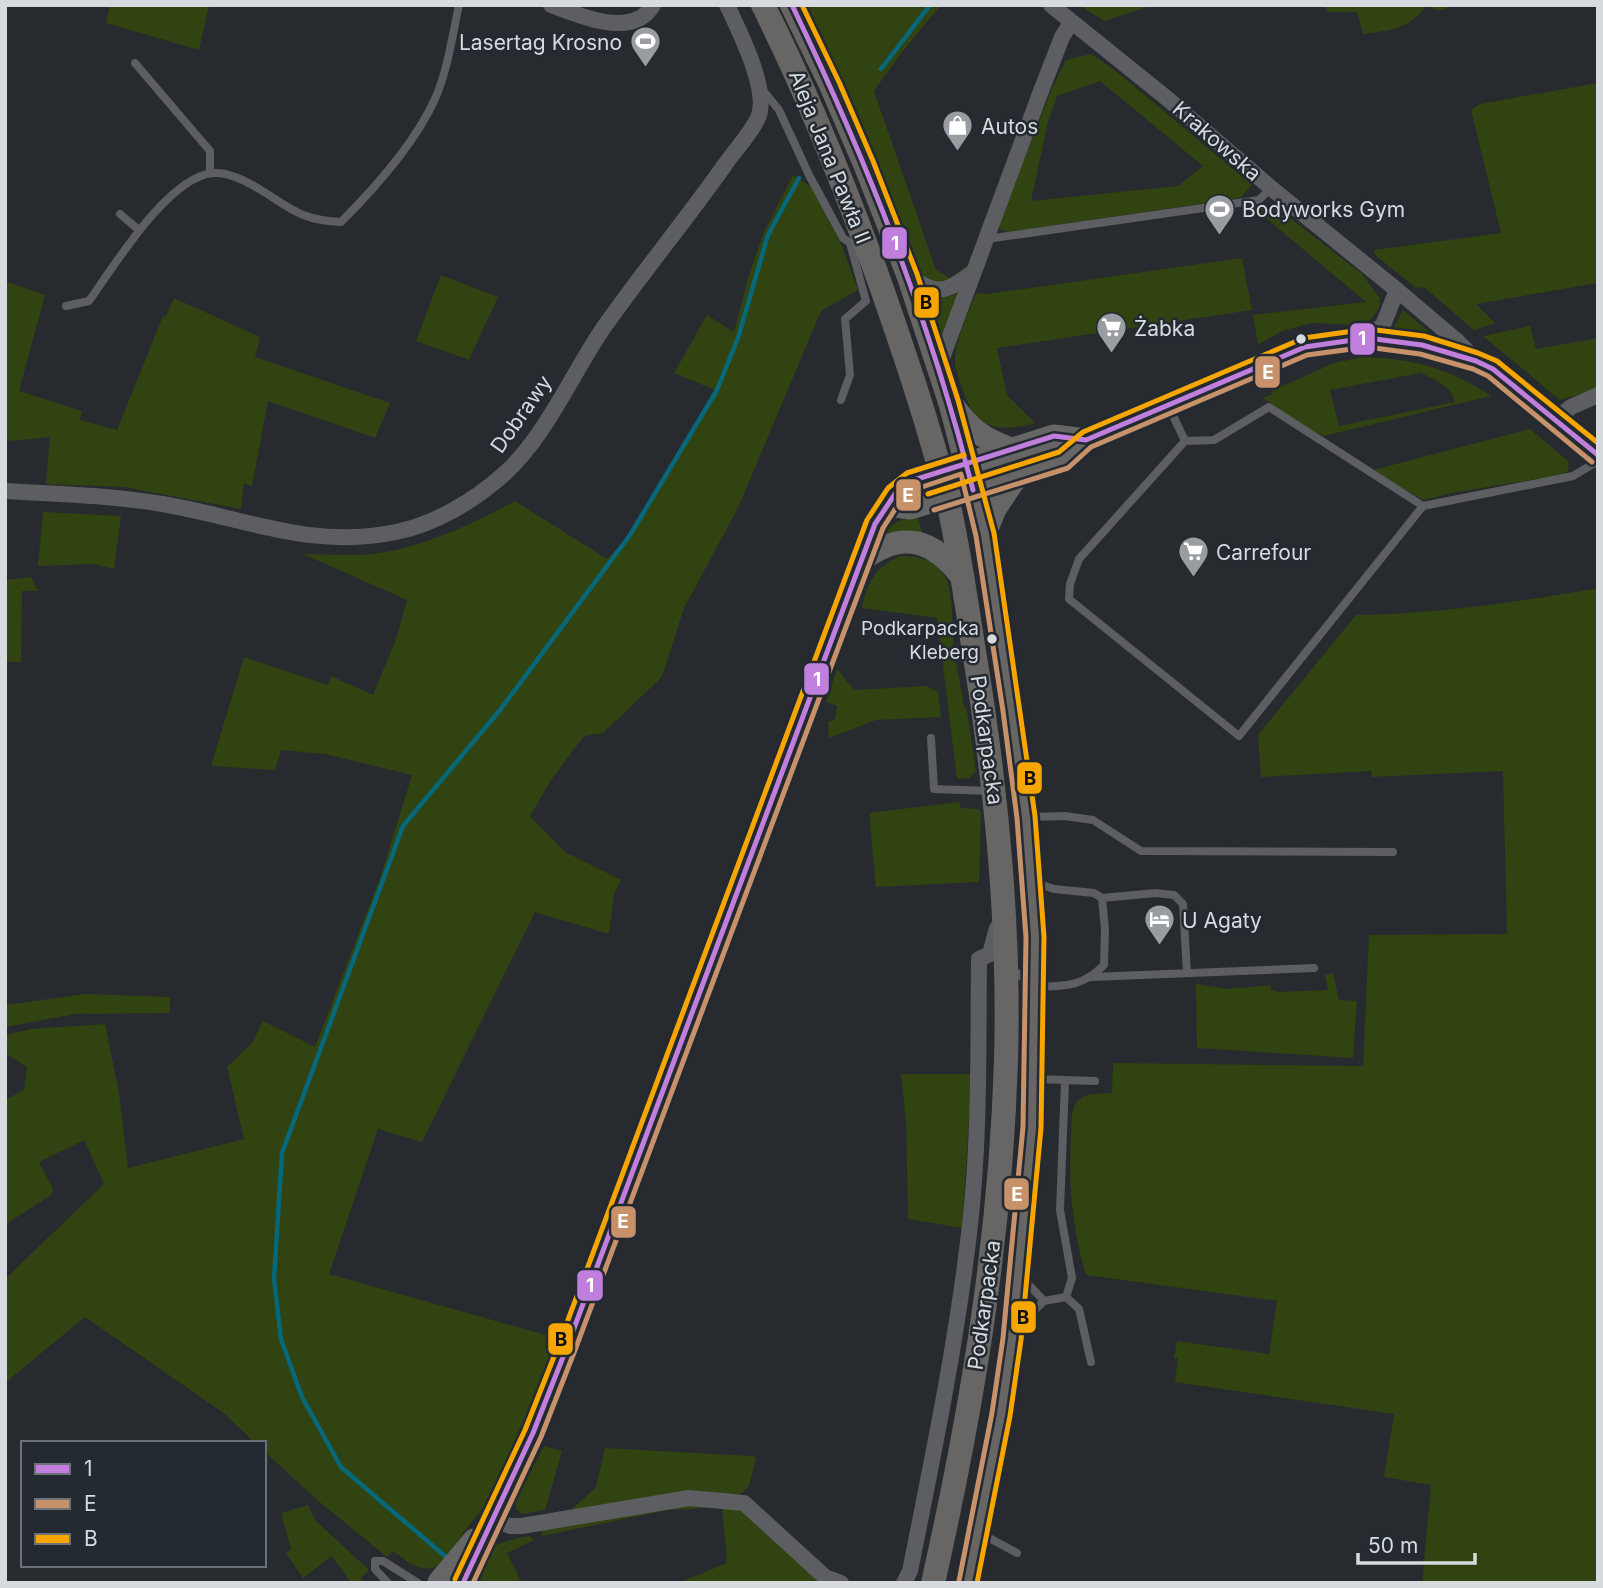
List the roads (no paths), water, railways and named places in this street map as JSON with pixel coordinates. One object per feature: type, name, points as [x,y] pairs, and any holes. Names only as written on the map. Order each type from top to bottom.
[{"type":"main road","name":"Aleja Jana Pawła II","points":[[763,5],[805,94],[855,214],[877,304],[908,364],[947,497]]},
{"type":"main road","name":"Aleja Jana Pawła II","points":[[792,5],[865,164],[909,277],[967,463]]},
{"type":"main road","name":"Podkarpacka","points":[[967,463],[985,534],[1026,817],[1035,937],[1032,1127],[1012,1339],[1001,1414],[968,1583]]},
{"type":"main road","name":"Podkarpacka","points":[[933,1583],[980,1346],[1000,1169],[1006,1058],[1003,901],[994,791],[983,699],[947,497]]},
{"type":"street","points":[[551,5],[592,20],[615,24],[648,14],[653,5]]},
{"type":"street","points":[[727,5],[760,86]]},
{"type":"street","name":"Krakowska","points":[[1051,5],[1397,290],[1456,340],[1476,361]]},
{"type":"street","points":[[939,367],[1045,80],[1062,37],[1071,23]]},
{"type":"street","name":"Dobrawy","points":[[5,491],[138,500],[299,535],[325,538],[365,537],[398,532],[432,521],[453,510],[506,472],[536,436],[604,328],[688,217],[759,116],[760,86]]},
{"type":"street","points":[[909,277],[923,287],[934,290],[953,288],[972,274]]},
{"type":"street","points":[[1367,338],[1383,325],[1397,290]]},
{"type":"street","name":"Krakowska","points":[[889,505],[910,508],[1017,477],[1064,460],[1086,440],[1305,347],[1367,338],[1422,345],[1476,361],[1493,369],[1598,455]]},
{"type":"street","points":[[1556,419],[1571,407],[1598,395]]},
{"type":"street","points":[[950,402],[966,425],[985,439],[1010,449]]},
{"type":"street","name":"Krakowska","points":[[491,1518],[533,1433],[568,1347],[875,524],[895,494],[912,481],[1054,436],[1086,440]]},
{"type":"street","points":[[985,534],[995,509],[1017,477]]},
{"type":"street","points":[[861,561],[885,546],[912,542],[925,544],[953,564],[963,578]]},
{"type":"street","name":"Podkarpacka","points":[[979,977],[979,959],[990,954],[993,947],[1003,901]]},
{"type":"street","points":[[904,1583],[909,1571],[937,1439],[969,1234],[978,1125],[979,977],[983,972],[992,970],[1005,973]]},
{"type":"street","points":[[491,1518],[510,1526],[522,1526],[688,1498],[744,1503],[825,1577],[842,1583]]},
{"type":"street","points":[[432,1582],[491,1518]]},
{"type":"street","points":[[463,1583],[491,1518]]},
{"type":"lane","points":[[66,306],[89,301],[139,230],[169,198],[190,182],[210,173],[226,174],[252,184],[292,211],[316,221],[341,222],[363,200],[420,128],[446,67],[459,5]]},
{"type":"lane","points":[[135,63],[210,151],[210,173]]},
{"type":"lane","points":[[760,86],[779,110],[809,175],[843,238],[850,243],[877,304],[845,319],[850,374],[841,400]]},
{"type":"lane","points":[[987,239],[1259,200],[1271,188]]},
{"type":"lane","points":[[120,214],[139,230]]},
{"type":"lane","points":[[850,243],[855,214]]},
{"type":"lane","points":[[1168,405],[1185,441]]},
{"type":"lane","points":[[1423,506],[1269,407],[1214,440],[1185,441],[1079,559],[1070,584],[1069,599],[1239,736],[1423,506],[1573,476],[1598,461]]},
{"type":"lane","points":[[931,738],[934,789],[994,791]]},
{"type":"lane","points":[[1026,817],[1065,816],[1093,820],[1141,851],[1393,852]]},
{"type":"lane","points":[[1031,881],[1054,889],[1094,893],[1102,898],[1174,895],[1183,904],[1187,973]]},
{"type":"lane","points":[[1005,973],[1034,986],[1077,984],[1092,977],[1104,965],[1102,898]]},
{"type":"lane","points":[[1092,977],[1314,968]]},
{"type":"lane","points":[[1033,1079],[1096,1082]]},
{"type":"lane","points":[[1065,1081],[1060,1210],[1072,1278],[1066,1297]]},
{"type":"lane","points":[[1020,1259],[1029,1285],[1044,1301]]},
{"type":"lane","points":[[1012,1339],[1026,1317],[1044,1301],[1066,1297]]},
{"type":"lane","points":[[1066,1297],[1079,1310],[1091,1362]]},
{"type":"lane","points":[[978,1532],[1017,1553]]},
{"type":"lane","points":[[388,1583],[375,1569],[375,1561],[383,1561],[432,1582]]},
{"type":"waterway","points":[[881,69],[930,5]]},
{"type":"waterway","points":[[446,1557],[341,1467],[302,1397],[281,1339],[274,1279],[282,1153],[403,826],[500,710],[630,535],[717,390],[738,338],[768,235],[799,178]]},
{"type":"place","name":"Lasertag Krosno","points":[[645,69]]},
{"type":"place","name":"Autos","points":[[958,153]]},
{"type":"place","name":"Bodyworks Gym","points":[[1219,236]]},
{"type":"place","name":"Żabka","points":[[1111,355]]},
{"type":"place","name":"Carrefour","points":[[1193,579]]},
{"type":"place","name":"Podkarpacka Kleberg","points":[[992,639]]},
{"type":"place","name":"U Agaty","points":[[1159,947]]}]
